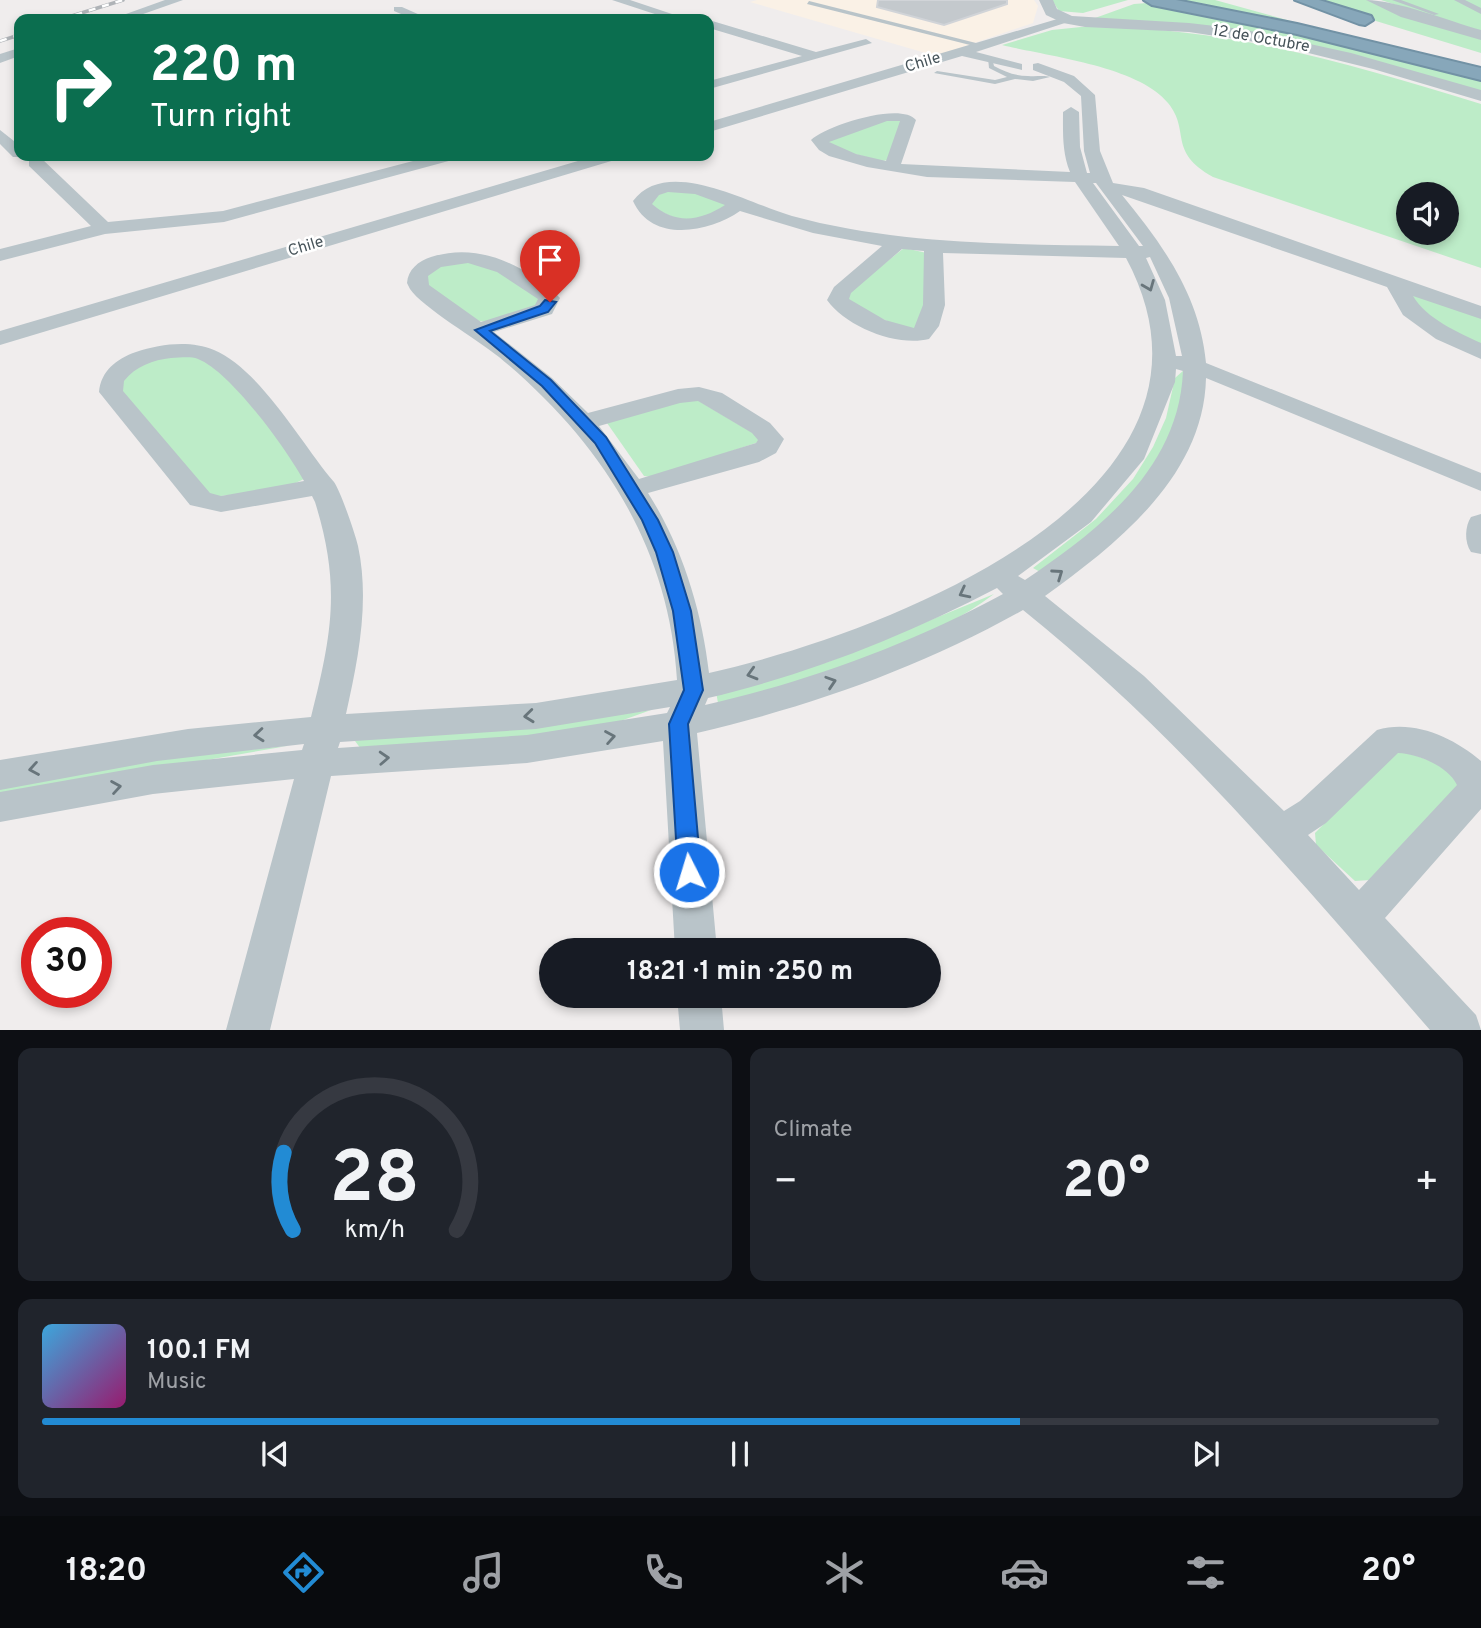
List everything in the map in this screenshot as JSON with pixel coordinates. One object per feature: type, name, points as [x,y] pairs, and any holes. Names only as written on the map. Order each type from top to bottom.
[{"type":"highway","points":[[1152,0],[1308,31],[1481,71]]},
{"type":"highway","points":[[1227,0],[1481,71]]},
{"type":"highway","points":[[1303,0],[1395,29]]},
{"type":"highway","points":[[1284,7],[1481,59]]},
{"type":"street","points":[[134,14],[177,0]]},
{"type":"street","points":[[618,0],[660,14]]},
{"type":"street","points":[[1046,0],[1051,12],[1068,20]]},
{"type":"street","points":[[1373,0],[1464,22],[1481,35]]},
{"type":"street","points":[[1458,0],[1481,13]]},
{"type":"street","points":[[397,9],[410,14]]},
{"type":"street","name":"Chile","points":[[714,126],[1103,10]]},
{"type":"street","points":[[143,11],[149,14]]},
{"type":"street","points":[[1464,22],[1481,13]]},
{"type":"street","name":"12 de Octubre","points":[[1068,20],[1191,27],[1246,35],[1340,55],[1481,96]]},
{"type":"street","points":[[714,26],[815,56]]},
{"type":"street","points":[[714,84],[866,43]]},
{"type":"street","points":[[0,807],[241,769],[322,746],[693,690],[752,675],[1010,585],[1100,542],[1149,491],[1166,464],[1188,415],[1194,366],[1182,304],[1097,181],[1088,95],[982,46]]},
{"type":"street","points":[[963,52],[1037,71]]},
{"type":"street","points":[[892,167],[908,120],[904,116],[885,116],[827,135],[818,142],[836,153],[892,167],[958,175],[1097,181],[1138,192],[1481,313]]},
{"type":"street","points":[[0,117],[14,131]]},
{"type":"street","points":[[36,161],[104,228]]},
{"type":"street","points":[[0,255],[104,228],[224,216],[431,161]]},
{"type":"street","name":"Chile","points":[[0,338],[595,161]]},
{"type":"street","points":[[738,204],[814,228],[898,242],[934,246],[1144,252]]},
{"type":"street","points":[[898,242],[841,291],[838,300],[846,307],[896,332],[909,335],[921,334],[931,320],[934,246]]},
{"type":"street","points":[[0,775],[250,735],[322,746],[526,749],[678,724],[767,703],[860,671],[937,640],[1010,585],[1118,480],[1135,454],[1157,408],[1165,359],[1144,252]]},
{"type":"street","points":[[481,330],[544,309],[550,298],[483,258],[441,261],[418,274],[416,283],[420,289],[481,330],[547,383],[585,422],[612,457],[650,520],[673,579],[682,611],[693,690],[678,724],[695,938]]},
{"type":"street","points":[[1394,281],[1411,310],[1444,334],[1481,352]]},
{"type":"street","points":[[248,1030],[322,746],[346,633],[348,579],[341,533],[323,486],[306,456],[276,420],[210,354],[186,350],[152,355],[130,363],[112,380],[111,392],[200,499],[221,504],[323,486]]},
{"type":"street","points":[[1165,359],[1194,366],[1481,483]]},
{"type":"street","points":[[585,422],[678,396],[699,394],[713,398],[761,428],[771,439],[767,448],[750,456],[632,489]]},
{"type":"street","points":[[1481,523],[1481,545]]},
{"type":"street","points":[[1010,585],[1147,698],[1279,834],[1460,1030]]},
{"type":"street","points":[[1279,834],[1314,812],[1389,740],[1403,737],[1421,743],[1473,775],[1475,785],[1470,796],[1358,919]]},
{"type":"street","points":[[700,1008],[702,1030]]},
{"type":"lane","points":[[1395,0],[1464,22]]},
{"type":"lane","points":[[809,3],[982,46]]},
{"type":"lane","points":[[937,73],[995,82],[1037,71]]},
{"type":"shaded area","points":[[1034,0],[1038,6],[1033,23],[936,56],[750,2]]},
{"type":"green space","points":[[1052,0],[1128,0],[1083,13],[1059,11]]},
{"type":"green space","points":[[1161,0],[1215,0],[1384,47]]},
{"type":"green space","points":[[1307,0],[1367,0],[1393,11],[1481,36],[1481,53]]},
{"type":"green space","points":[[1381,0],[1481,0],[1481,33]]},
{"type":"green space","points":[[1147,3],[1245,20],[1481,77],[1481,94],[1298,44],[1095,18],[1134,4]]},
{"type":"green space","points":[[1081,27],[1184,32],[1284,49],[1382,74],[1481,104],[1481,268],[1413,245],[1459,245],[1459,182],[1396,182],[1396,239],[1213,177],[1199,168],[1185,150],[1175,113],[1168,103],[1154,90],[1136,80],[1091,64],[1002,45],[1052,30]]},
{"type":"green space","points":[[889,118],[903,120],[888,160],[882,161],[835,149],[826,139]]},
{"type":"green space","points":[[696,190],[726,203],[725,206],[704,218],[689,221],[651,207],[648,199],[661,192]]},
{"type":"green space","points":[[904,248],[927,253],[924,325],[912,332],[851,305],[846,294]]},
{"type":"green space","points":[[478,260],[539,296],[542,304],[487,322],[479,321],[427,287],[425,272],[435,266]]},
{"type":"green space","points":[[1411,294],[1481,316],[1481,348],[1446,330],[1408,296]]},
{"type":"green space","points":[[161,355],[207,357],[279,434],[304,479],[283,489],[212,497],[120,390],[118,379]]},
{"type":"green space","points":[[1184,370],[1187,377],[1171,436],[1130,501],[1042,573],[1033,568],[1096,519],[1133,479],[1153,447],[1166,418],[1175,378]]},
{"type":"green space","points":[[692,397],[765,440],[654,477],[644,476],[607,423]]},
{"type":"green space","points":[[994,594],[965,614],[932,631],[862,662],[718,703],[716,692],[828,662]]},
{"type":"green space","points":[[651,710],[601,728],[483,742],[361,749],[355,741],[365,737],[560,723]]},
{"type":"green space","points":[[287,746],[0,796],[0,786],[181,756]]},
{"type":"green space","points":[[1398,749],[1447,767],[1460,785],[1370,880],[1355,881],[1316,845],[1315,833]]},
{"type":"building","points":[[878,0],[1007,0],[1007,4],[944,25],[877,7]]},
{"type":"railway","points":[[78,14],[123,0]]},
{"type":"railway","points":[[0,41],[14,37]]},
{"type":"route","points":[[550,302],[544,309],[481,330],[547,383],[601,440],[650,520],[664,552],[682,611],[693,690],[678,724],[689,872]]}]
